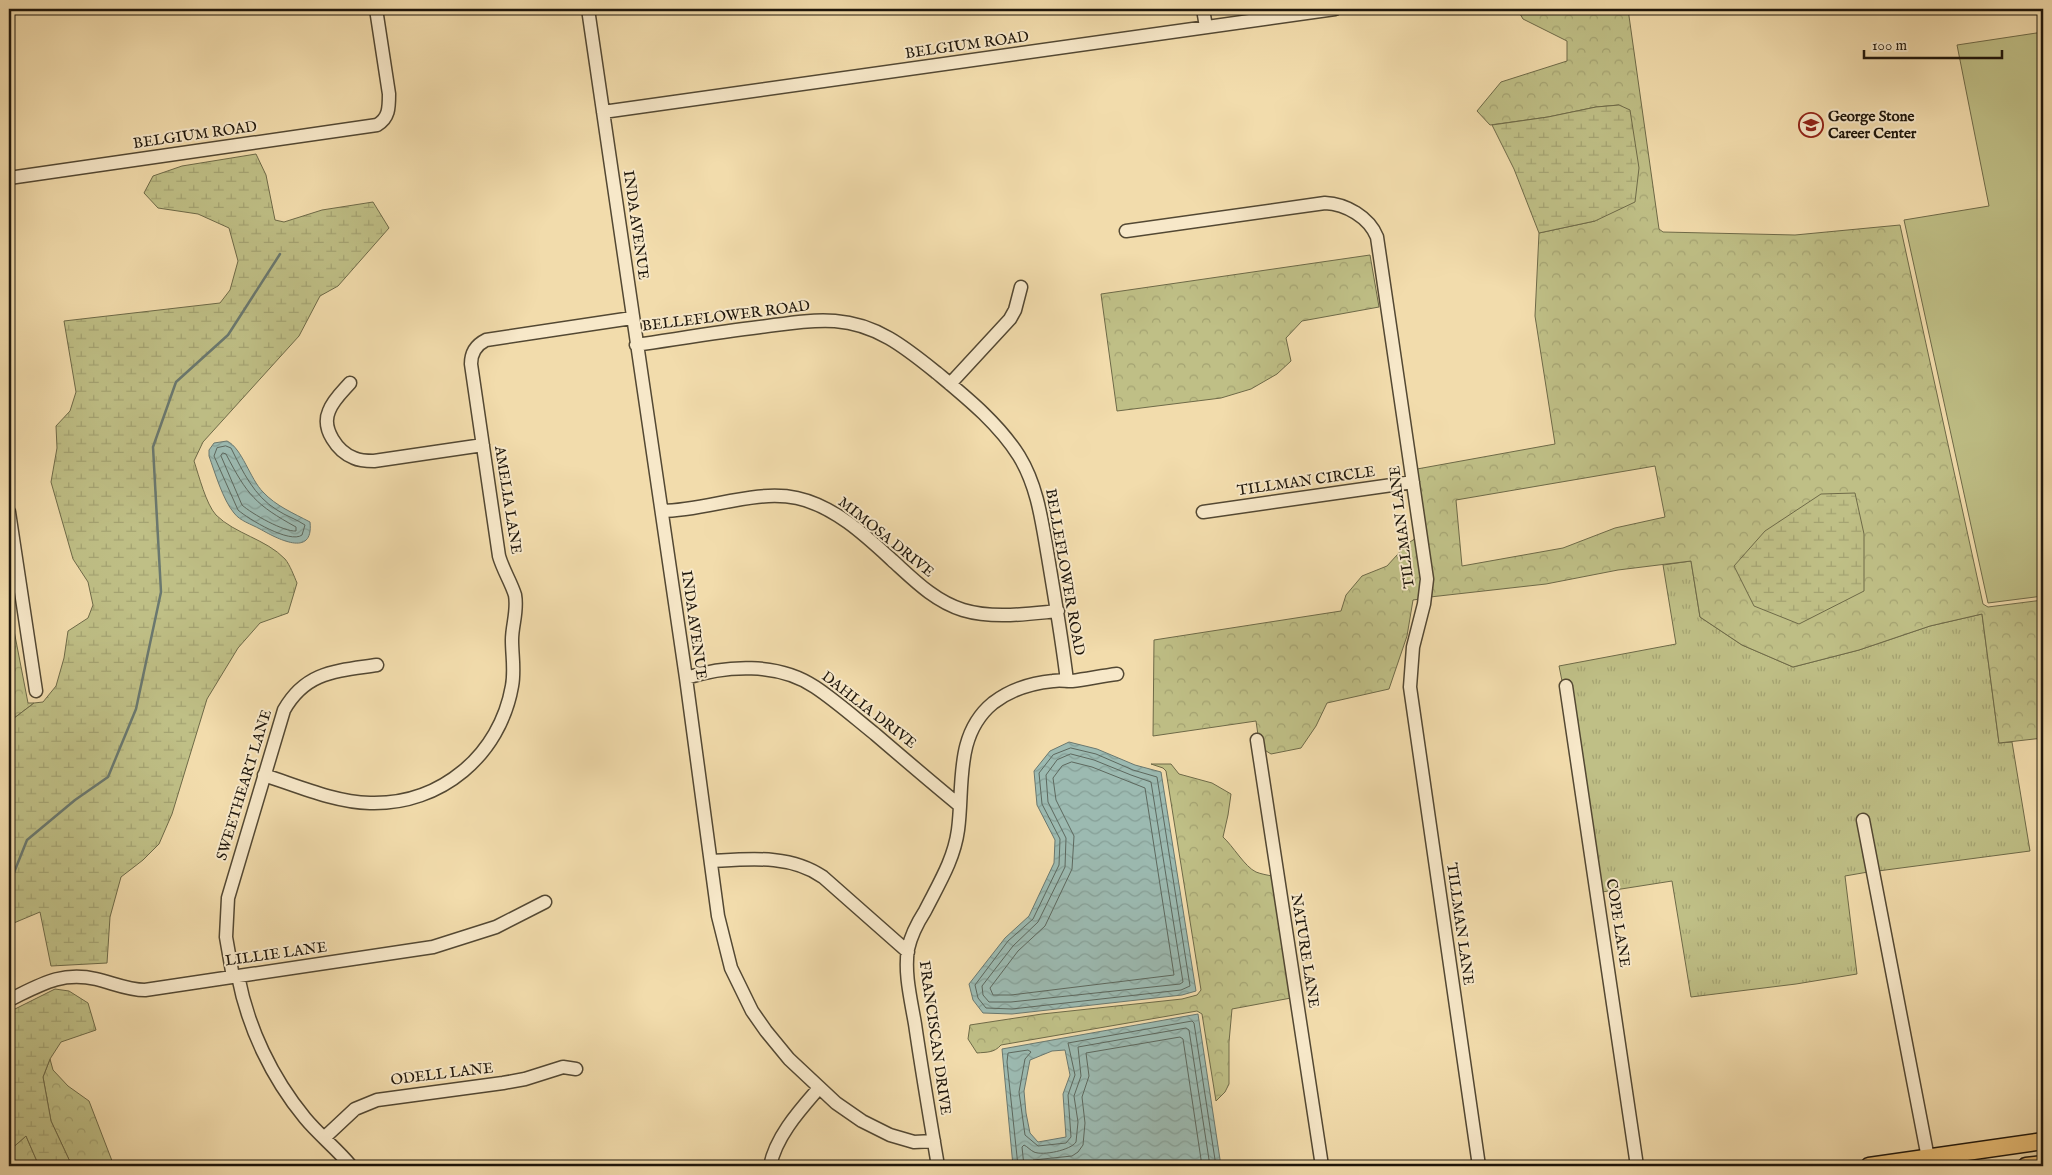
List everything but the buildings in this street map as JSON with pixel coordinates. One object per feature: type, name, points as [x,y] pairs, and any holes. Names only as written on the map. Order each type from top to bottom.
[{"type":"main road","points":[[1869,1166],[2043,1140]]},
{"type":"main road","points":[[2026,1166],[2043,1164]]},
{"type":"street","name":"BELGIUM ROAD","points":[[9,178],[380,124],[388,113],[389,94],[376,9]]},
{"type":"street","name":"INDA AVENUE","points":[[588,9],[711,861],[722,934],[731,968],[752,1011],[789,1059],[819,1088],[849,1113],[876,1128],[914,1142],[934,1141]]},
{"type":"street","points":[[1203,9],[1206,27]]},
{"type":"street","name":"BELGIUM ROAD","points":[[603,112],[1335,9]]},
{"type":"street","name":"TILLMAN LANE","points":[[1126,231],[1325,203],[1340,204],[1356,213],[1372,227],[1377,237],[1427,579],[1424,604],[1413,647],[1410,687],[1479,1166]]},
{"type":"street","points":[[950,384],[1010,318],[1015,310],[1021,287]]},
{"type":"street","name":"AMELIA LANE","points":[[264,775],[342,799],[368,803],[394,802],[425,794],[445,785],[472,763],[493,738],[507,709],[513,684],[512,638],[516,605],[511,585],[499,556],[471,364],[473,353],[481,343],[525,334],[632,318]]},
{"type":"street","name":"BELLEFLOWER ROAD","points":[[636,345],[794,322],[840,321],[868,328],[892,339],[950,384],[993,423],[1013,447],[1026,470],[1038,502],[1058,611],[1067,681]]},
{"type":"street","points":[[350,383],[333,402],[327,419],[329,429],[338,448],[346,455],[356,459],[374,461],[483,445]]},
{"type":"street","name":"TILLMAN CIRCLE","points":[[1203,512],[1413,482]]},
{"type":"street","name":"MIMOSA DRIVE","points":[[662,512],[696,509],[746,499],[771,497],[797,498],[834,512],[934,595],[955,607],[988,614],[1058,611]]},
{"type":"street","points":[[9,512],[36,691]]},
{"type":"street","name":"SWEETHEART LANE","points":[[350,1166],[291,1101],[269,1064],[250,1022],[226,937],[228,898],[284,710],[298,690],[312,679],[329,673],[377,665]]},
{"type":"street","name":"DAHLIA DRIVE","points":[[686,678],[720,670],[749,668],[779,672],[811,684],[842,706],[960,805]]},
{"type":"street","name":"FRANCISCAN DRIVE","points":[[938,1166],[911,1001],[908,952],[911,939],[951,859],[958,831],[963,756],[973,729],[986,709],[997,700],[1023,687],[1054,681],[1117,674]]},
{"type":"street","name":"COPE LANE","points":[[1566,686],[1637,1166]]},
{"type":"street","name":"NATURE LANE","points":[[1257,740],[1322,1166]]},
{"type":"street","points":[[1863,820],[1928,1158]]},
{"type":"street","points":[[711,861],[780,861],[807,867],[823,877],[908,952]]},
{"type":"street","name":"LILLIE LANE","points":[[9,1000],[44,982],[69,976],[84,976],[145,990],[433,947],[489,929],[545,902]]},
{"type":"street","name":"ODELL LANE","points":[[324,1138],[355,1110],[377,1100],[503,1083],[525,1079],[563,1067],[576,1069]]},
{"type":"street","points":[[770,1166],[776,1147],[789,1126],[819,1088]]},
{"type":"green space","points":[[1517,9],[1628,9],[1659,229],[1663,232],[1795,235],[1900,225],[1983,604],[1988,607],[2043,600],[2043,738],[1999,743],[1982,614],[1930,626],[1859,650],[1793,667],[1742,645],[1700,617],[1691,561],[1618,570],[1546,584],[1430,597],[1417,469],[1555,444],[1535,316],[1539,233],[1595,221],[1619,105],[1596,107],[1548,117],[1490,125],[1477,111],[1501,82],[1567,61],[1567,41],[1523,19]],"holes":[[[1655,466],[1665,517],[1615,528],[1563,548],[1462,566],[1456,500]]]},
{"type":"green space","points":[[2043,32],[2043,596],[1988,603],[1904,220],[1989,206],[1957,45]]},
{"type":"green space","points":[[1619,105],[1630,110],[1639,168],[1635,202],[1595,221],[1539,233],[1514,169],[1492,125],[1548,117],[1596,107]]},
{"type":"green space","points":[[256,154],[266,175],[275,220],[284,222],[322,210],[373,202],[389,228],[338,286],[320,296],[299,336],[203,442],[194,461],[206,497],[216,515],[232,527],[277,552],[287,561],[297,583],[288,613],[260,623],[238,648],[207,699],[172,814],[159,844],[143,860],[121,877],[110,917],[107,963],[51,966],[40,912],[9,925],[9,722],[34,703],[43,702],[56,686],[64,658],[68,631],[88,618],[93,605],[88,582],[73,559],[51,482],[57,448],[56,426],[70,411],[76,392],[64,321],[220,303],[230,290],[238,261],[229,228],[198,214],[158,208],[144,193],[153,176],[182,166]]},
{"type":"green space","points":[[1370,255],[1379,307],[1302,321],[1286,338],[1291,361],[1277,374],[1251,389],[1221,398],[1117,411],[1101,294]]},
{"type":"green space","points":[[1855,493],[1864,534],[1864,591],[1799,624],[1754,606],[1734,566],[1765,531],[1821,494]]},
{"type":"green space","points":[[1416,538],[1421,579],[1420,599],[1413,600],[1407,636],[1389,689],[1327,703],[1316,726],[1301,748],[1271,754],[1263,749],[1256,721],[1153,736],[1154,640],[1341,611],[1346,595],[1362,576],[1387,566],[1407,544]]},
{"type":"green space","points":[[1691,561],[1700,617],[1742,645],[1793,667],[1859,650],[1930,626],[1982,614],[1999,743],[2012,742],[2030,851],[1878,871],[1867,815],[1857,817],[1868,872],[1845,876],[1857,974],[1796,984],[1691,997],[1672,881],[1602,892],[1570,680],[1562,681],[1559,666],[1676,644],[1663,565]]},
{"type":"green space","points":[[9,615],[11,615],[28,703],[34,703],[9,722]]},
{"type":"green space","points":[[1151,764],[1171,764],[1179,774],[1212,783],[1231,794],[1223,837],[1252,869],[1258,873],[1272,876],[1291,998],[1232,1009],[1229,1042],[1229,1084],[1225,1092],[1216,1101],[1202,1014],[1197,1011],[1001,1045],[993,1051],[987,1052],[977,1053],[968,1039],[970,1025],[1042,1014],[1182,999],[1197,995],[1201,990],[1166,771]]},
{"type":"green space","points":[[55,989],[69,991],[88,1003],[96,1030],[61,1042],[50,1059],[43,1077],[51,1121],[72,1166],[39,1166],[26,1136],[9,1151],[9,1012]]},
{"type":"green space","points":[[50,1059],[53,1070],[68,1086],[89,1101],[114,1166],[72,1166],[51,1121],[43,1077]]},
{"type":"green space","points":[[26,1136],[39,1166],[9,1166],[9,1151]]},
{"type":"water","points":[[227,441],[237,450],[254,480],[268,497],[285,509],[310,522],[310,533],[306,540],[300,543],[292,543],[275,537],[239,518],[230,508],[209,456],[209,450],[214,443]]},
{"type":"water","points":[[1069,742],[1097,749],[1135,765],[1161,772],[1196,991],[1182,995],[1012,1014],[983,1013],[973,1000],[969,984],[1005,938],[1029,916],[1054,863],[1055,840],[1037,805],[1034,771],[1050,751]]},
{"type":"water","points":[[1198,1014],[1221,1166],[1013,1166],[1002,1049]],"holes":[[[1065,1050],[1070,1075],[1063,1094],[1066,1137],[1038,1142],[1030,1133],[1026,1113],[1024,1091],[1030,1060],[1052,1051]]]},
{"type":"waterway","points":[[9,885],[27,840],[75,800],[108,777],[136,709],[161,592],[153,447],[176,382],[228,335],[280,254]]},
{"type":"place","name":"George Stone Career Center","points":[[1811,125]]}]
